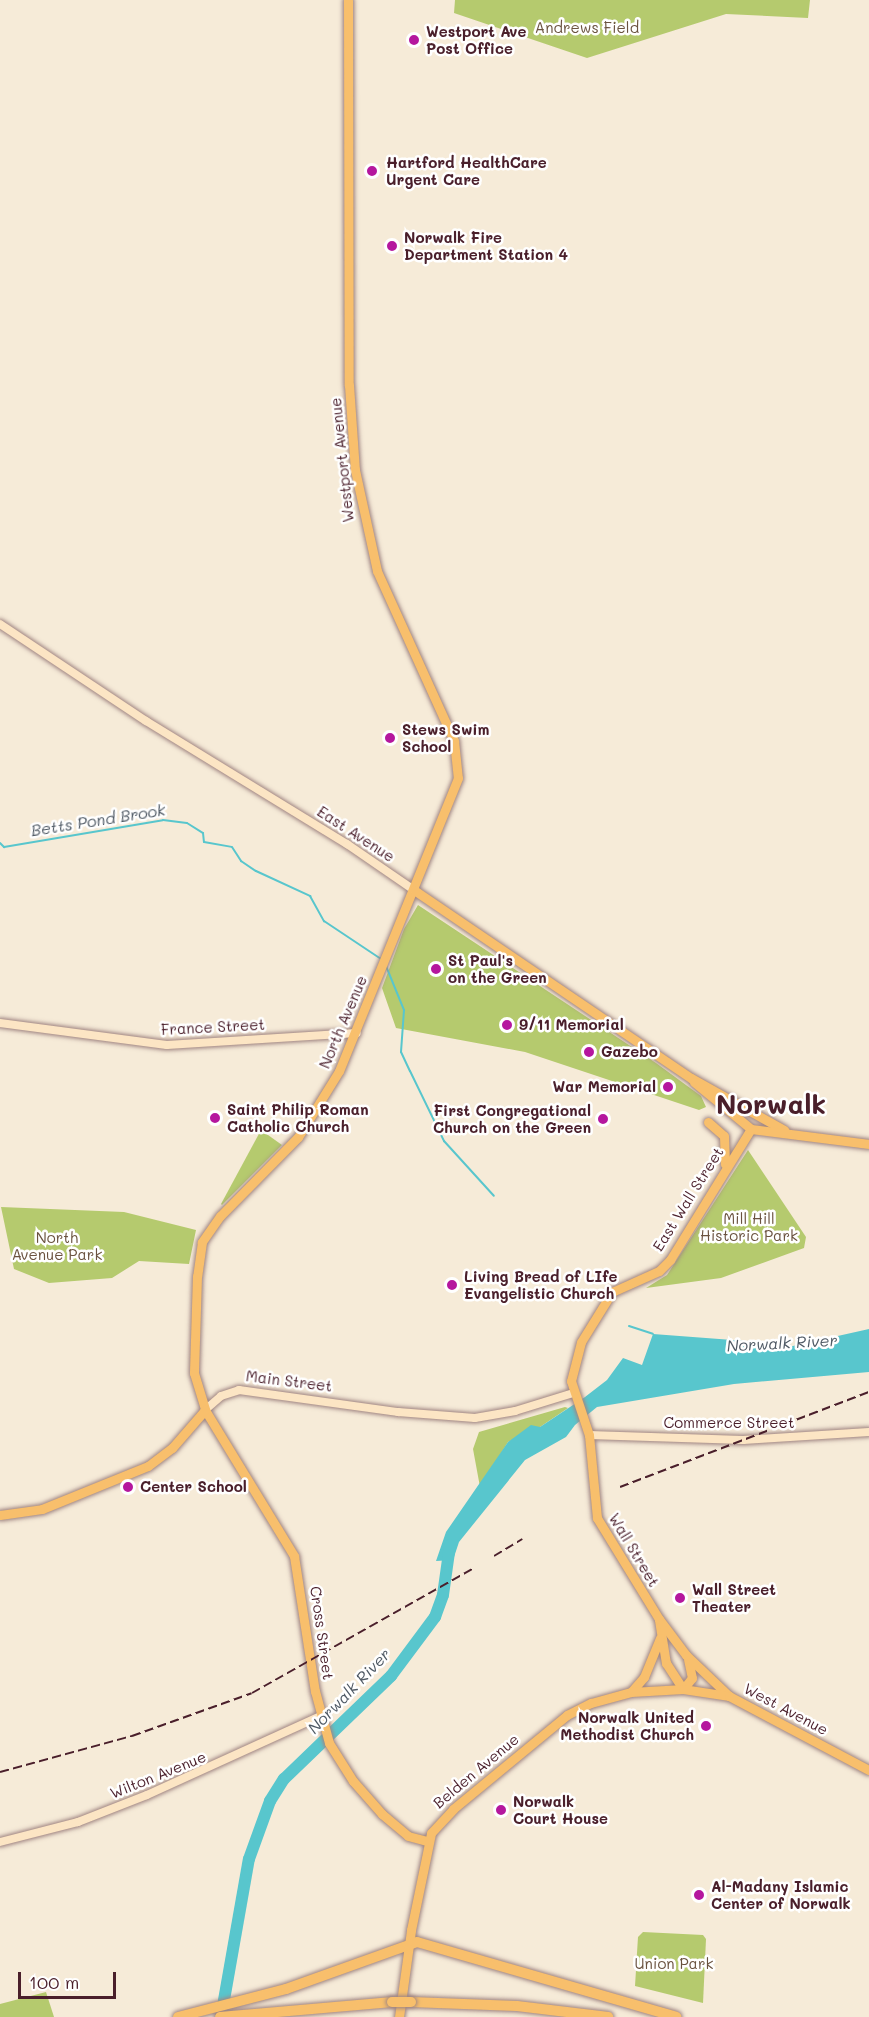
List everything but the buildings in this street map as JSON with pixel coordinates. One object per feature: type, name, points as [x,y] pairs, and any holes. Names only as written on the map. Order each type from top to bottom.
[{"type":"highway","points":[[183,2016],[258,1998],[409,1943],[424,1943],[676,2017]]},
{"type":"highway","points":[[220,2017],[256,2012],[411,2002],[517,2006],[608,2017]]},
{"type":"main road","name":"Westport Avenue","points":[[348,0],[349,385],[356,470],[377,571],[457,751],[458,778],[454,796],[414,890]]},
{"type":"main road","name":"East Avenue","points":[[0,624],[146,721],[347,844],[691,1078],[784,1130]]},
{"type":"main road","name":"North Avenue","points":[[205,1410],[194,1373],[197,1276],[202,1242],[215,1221],[306,1126],[357,1033],[386,954],[414,890]]},
{"type":"main road","name":"France Street","points":[[0,1023],[167,1045],[357,1033]]},
{"type":"main road","name":"East Avenue","points":[[691,1078],[718,1105],[751,1129],[784,1130],[869,1144]]},
{"type":"main road","name":"East Avenue","points":[[723,1094],[751,1129]]},
{"type":"main road","points":[[708,1122],[719,1129],[727,1143],[725,1169]]},
{"type":"main road","name":"East Wall Street","points":[[612,1292],[658,1271],[670,1260],[751,1129]]},
{"type":"main road","name":"Wall Street","points":[[612,1292],[581,1342],[571,1381],[574,1396],[589,1435],[595,1515],[659,1619],[686,1655],[729,1696]]},
{"type":"main road","name":"Main Street","points":[[0,1515],[42,1509],[148,1466],[172,1449],[205,1410],[221,1396],[239,1390],[469,1418],[515,1411],[574,1396]]},
{"type":"main road","name":"Cross Street","points":[[205,1410],[294,1556],[323,1728],[340,1761],[382,1814],[408,1836],[427,1842]]},
{"type":"main road","name":"Commerce Street","points":[[589,1435],[743,1440],[869,1432]]},
{"type":"main road","name":"Wall Street","points":[[659,1619],[668,1669],[684,1689]]},
{"type":"main road","name":"Wall Street","points":[[631,1692],[645,1677],[661,1636]]},
{"type":"main road","points":[[684,1689],[692,1678],[686,1655]]},
{"type":"main road","name":"Belden Avenue","points":[[399,2017],[409,1943],[427,1842],[447,1813],[555,1724],[591,1703],[631,1692],[684,1689]]},
{"type":"main road","name":"West Avenue","points":[[684,1689],[729,1696],[869,1770]]},
{"type":"main road","name":"Wilton Avenue","points":[[0,1842],[78,1822],[147,1795],[320,1716]]},
{"type":"green space","name":"Andrews Field","points":[[455,0],[810,0],[808,18],[726,14],[587,58],[454,13]]},
{"type":"green space","points":[[418,905],[656,1063],[701,1096],[706,1107],[699,1110],[525,1052],[396,1028],[382,988],[404,929]]},
{"type":"green space","points":[[261,1130],[282,1145],[222,1205],[221,1204]]},
{"type":"green space","name":"Mill Hill Historic Park","points":[[748,1150],[806,1237],[804,1248],[721,1278],[646,1288],[667,1275]]},
{"type":"green space","name":"North Avenue Park","points":[[1,1207],[124,1212],[196,1230],[189,1264],[139,1261],[112,1278],[49,1283],[14,1269]]},
{"type":"green space","points":[[568,1408],[540,1427],[508,1442],[480,1487],[473,1449],[479,1432]]},
{"type":"green space","name":"Union Park","points":[[643,1932],[703,1935],[706,1939],[703,2003],[635,1986],[638,1937]]},
{"type":"green space","points":[[46,1992],[54,2017],[0,2017],[0,2004]]},
{"type":"water","points":[[869,1329],[869,1372],[734,1384],[597,1407],[575,1425],[566,1437],[525,1460],[459,1542],[453,1560],[436,1561],[446,1532],[508,1442],[531,1425],[540,1427],[585,1397],[607,1380],[623,1358],[642,1365],[653,1334],[759,1342],[759,1348],[775,1350]]},
{"type":"waterway","name":"Betts Pond Brook","points":[[0,843],[4,847],[163,820],[187,823],[203,833],[204,842],[232,847],[241,861],[256,871],[310,896],[324,921],[381,959]]},
{"type":"waterway","name":"Betts Pond Brook","points":[[386,966],[404,1010],[401,1052],[444,1141],[494,1196]]},
{"type":"waterway","name":"Betts Pond Brook","points":[[629,1326],[653,1334]]},
{"type":"waterway","name":"Norwalk River","points":[[221,2017],[249,1859],[270,1801],[284,1779],[391,1676],[435,1617],[443,1595],[450,1545]]},
{"type":"railway","points":[[620,1487],[869,1392]]},
{"type":"railway","points":[[494,1556],[522,1539]]},
{"type":"railway","points":[[0,1772],[132,1736],[252,1693],[472,1569]]},
{"type":"place","name":"Westport Ave Post Office","points":[[414,40]]},
{"type":"place","name":"Hartford HealthCare Urgent Care","points":[[372,171]]},
{"type":"place","name":"Norwalk Fire Department Station 4","points":[[392,246]]},
{"type":"place","name":"Stews Swim School","points":[[390,738]]},
{"type":"place","name":"St Paul's on the Green","points":[[436,969]]},
{"type":"place","name":"9/11 Memorial","points":[[507,1025]]},
{"type":"place","name":"Gazebo","points":[[589,1052]]},
{"type":"place","name":"War Memorial","points":[[668,1087]]},
{"type":"place","name":"Saint Philip Roman Catholic Church","points":[[215,1118]]},
{"type":"place","name":"First Congregational Church on the Green","points":[[603,1119]]},
{"type":"place","name":"Living Bread of LIfe Evangelistic Church","points":[[452,1285]]},
{"type":"place","name":"Center School","points":[[128,1487]]},
{"type":"place","name":"Wall Street Theater","points":[[680,1598]]},
{"type":"place","name":"Norwalk United Methodist Church","points":[[706,1726]]},
{"type":"place","name":"Norwalk Court House","points":[[501,1810]]},
{"type":"place","name":"Al-Madany Islamic Center of Norwalk","points":[[699,1895]]},
{"type":"district","name":"Norwalk","points":[[771,1104]]}]
